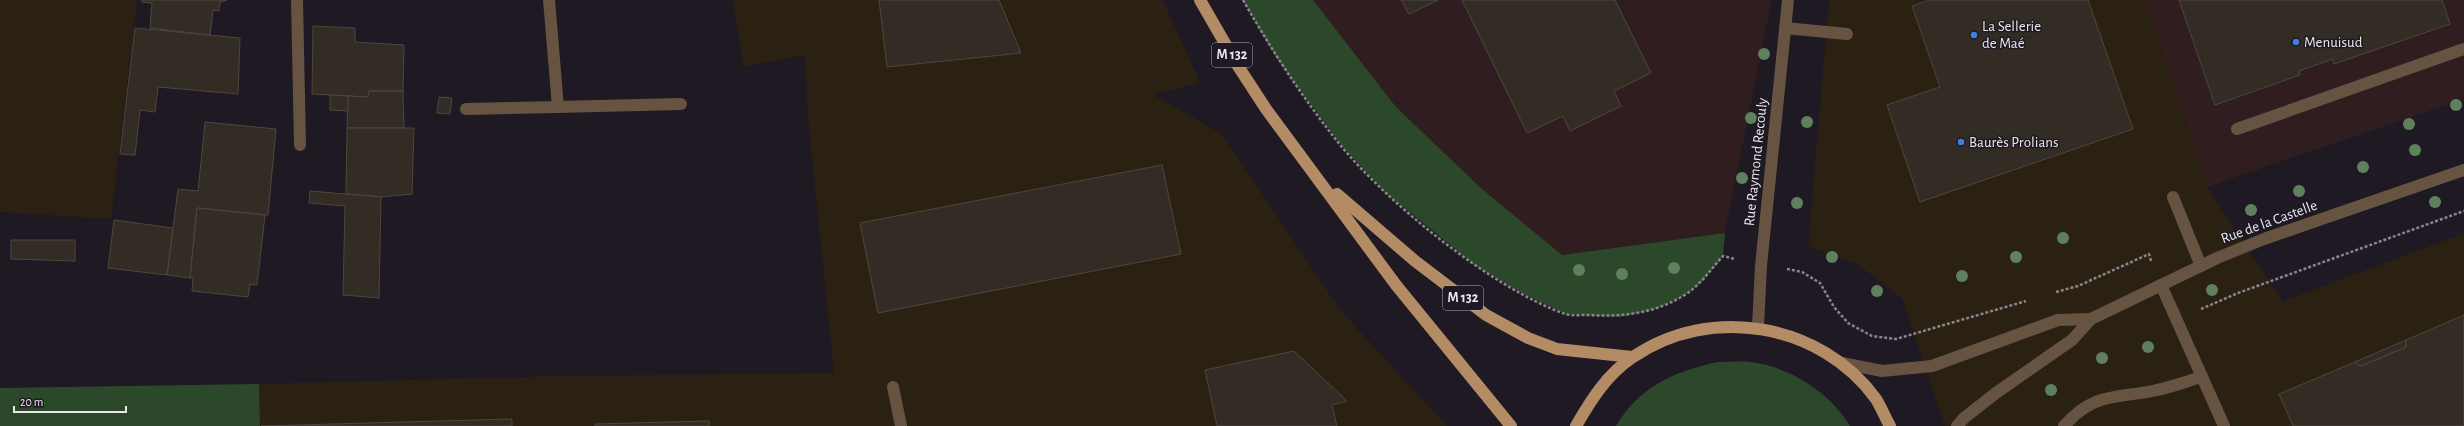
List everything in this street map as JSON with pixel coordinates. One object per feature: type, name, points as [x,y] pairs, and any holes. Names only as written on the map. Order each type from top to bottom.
[{"type":"main road","name":"M 132","points":[[1200,0],[1238,66],[1266,109],[1322,182],[1396,285],[1511,426]]},
{"type":"main road","name":"M 132","points":[[1322,182],[1414,261],[1486,315],[1528,338],[1557,349],[1632,357]]},
{"type":"main road","points":[[1576,426],[1596,391],[1632,357],[1671,337],[1713,326],[1758,327],[1802,340],[1842,363],[1876,399],[1890,426]]},
{"type":"street","points":[[297,0],[300,146]]},
{"type":"street","points":[[549,0],[558,107]]},
{"type":"street","name":"Rue Raymond Recouly","points":[[1758,327],[1761,266],[1788,0]]},
{"type":"street","points":[[1785,28],[1847,34]]},
{"type":"street","points":[[2237,129],[2464,50]]},
{"type":"street","points":[[466,108],[681,104]]},
{"type":"street","name":"Rue de la Castelle","points":[[1957,426],[1964,418],[1996,393],[2072,340],[2091,319],[2201,266],[2264,239],[2464,170]]},
{"type":"street","points":[[2173,197],[2201,266]]},
{"type":"street","points":[[2161,285],[2224,426]]},
{"type":"street","name":"Rue de la Castelle","points":[[1842,363],[1882,371],[1932,366],[2058,320],[2091,319]]},
{"type":"street","points":[[2064,426],[2090,404],[2105,397],[2157,390],[2202,377]]},
{"type":"street","points":[[893,387],[901,426]]},
{"type":"path","points":[[1243,0],[1275,56],[1347,152],[1393,199],[1475,265],[1518,291],[1566,314],[1621,317],[1656,309],[1683,296],[1702,282],[1723,256],[1761,266],[1802,272],[1820,283],[1834,307],[1848,323],[1872,336],[1896,339],[2034,299]]},
{"type":"path","points":[[2177,320],[2238,293],[2464,211]]},
{"type":"path","points":[[2049,295],[2078,286],[2149,254],[2161,285]]},
{"type":"shaded area","points":[[0,0],[137,0],[111,219],[0,212]]},
{"type":"shaded area","points":[[733,0],[1163,0],[1200,82],[1154,95],[1222,134],[1341,311],[1447,426],[260,426],[259,384],[556,376],[834,373],[808,119],[805,55],[744,67]]},
{"type":"shaded area","points":[[1313,0],[1772,0],[1725,233],[1562,255],[1481,188],[1396,107]]},
{"type":"shaded area","points":[[1829,0],[2145,0],[2207,187],[2283,301],[2464,233],[2464,426],[1945,426],[1902,298],[1857,264],[1808,246]]},
{"type":"shaded area","points":[[2145,0],[2464,0],[2464,99],[2207,187]]},
{"type":"green space","points":[[1243,0],[1313,0],[1396,107],[1481,188],[1562,255],[1725,233],[1723,256],[1702,282],[1683,296],[1656,309],[1621,317],[1566,314],[1518,291],[1475,265],[1386,193],[1342,146],[1275,56]]},
{"type":"green space","points":[[1717,362],[1751,362],[1780,369],[1821,393],[1842,414],[1850,426],[1616,426],[1625,412],[1636,401],[1659,383],[1672,376]]},
{"type":"green space","points":[[259,384],[260,426],[0,426],[0,388]]},
{"type":"building","points":[[142,0],[227,0],[220,2],[219,11],[213,10],[210,35],[150,28],[152,3],[142,2]]},
{"type":"building","points":[[879,0],[999,0],[1021,53],[887,67]]},
{"type":"building","points":[[1401,0],[1438,0],[1409,14]]},
{"type":"building","points":[[1462,0],[1615,0],[1651,73],[1614,91],[1621,106],[1570,131],[1563,116],[1527,133]]},
{"type":"building","points":[[1930,0],[2088,0],[2133,129],[1920,202],[1887,105],[1940,87],[1912,6]]},
{"type":"building","name":"Menuisud","points":[[2179,0],[2442,0],[2450,24],[2334,64],[2333,59],[2299,71],[2300,75],[2215,105]]},
{"type":"building","points":[[313,26],[355,28],[355,42],[404,45],[403,91],[369,91],[368,97],[312,94]]},
{"type":"building","points":[[135,28],[240,38],[238,94],[158,87],[155,112],[140,110],[135,155],[120,154]]},
{"type":"building","points":[[369,91],[403,91],[404,128],[347,128],[348,96],[368,97]]},
{"type":"building","points":[[330,95],[348,96],[348,111],[330,110]]},
{"type":"building","points":[[439,97],[452,98],[450,114],[437,113]]},
{"type":"building","points":[[205,122],[276,129],[268,215],[197,208],[190,278],[167,275],[178,189],[198,191]]},
{"type":"building","points":[[347,128],[414,128],[412,194],[381,197],[346,194]]},
{"type":"building","points":[[1162,165],[1181,254],[878,313],[860,223]]},
{"type":"building","points":[[310,191],[381,197],[379,298],[343,295],[345,206],[309,203]]},
{"type":"building","points":[[197,208],[265,215],[257,285],[250,284],[248,297],[192,291],[193,278],[190,278]]},
{"type":"building","points":[[114,220],[173,228],[167,275],[108,268]]},
{"type":"building","points":[[11,240],[75,240],[75,261],[11,259]]},
{"type":"building","points":[[2464,315],[2464,426],[2293,426],[2279,394],[2355,362],[2361,366],[2406,347],[2406,340]]},
{"type":"building","points":[[2406,340],[2406,347],[2361,366],[2355,362]]},
{"type":"building","points":[[1294,351],[1347,401],[1332,405],[1337,426],[1217,426],[1205,370]]},
{"type":"building","points":[[512,419],[512,426],[261,426]]},
{"type":"building","points":[[709,421],[709,426],[595,426],[595,424]]},
{"type":"place","name":"La Sellerie de Maé","points":[[1974,35]]},
{"type":"place","name":"Menuisud","points":[[2296,42]]},
{"type":"place","name":"Baurès Prolians","points":[[1961,142]]}]
